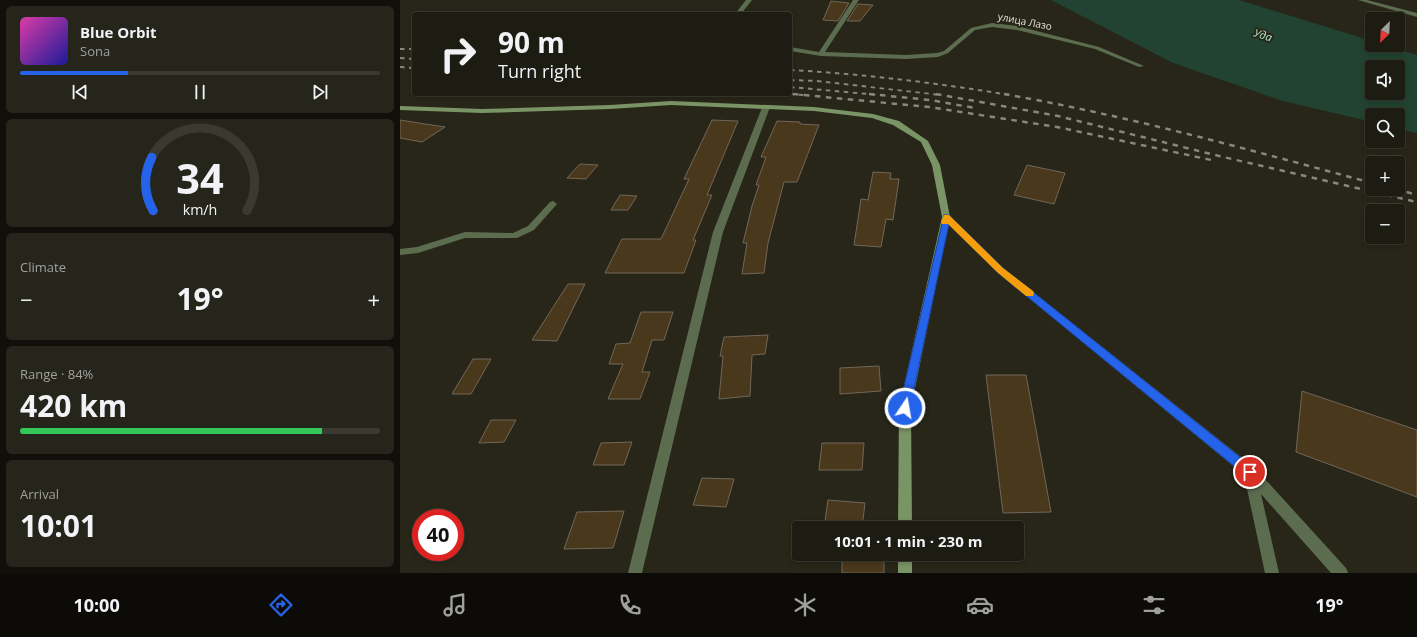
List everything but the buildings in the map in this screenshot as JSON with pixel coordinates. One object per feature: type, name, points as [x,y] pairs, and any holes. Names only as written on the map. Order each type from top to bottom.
[{"type":"street","points":[[740,12],[749,0]]},
{"type":"street","points":[[821,54],[856,0]]},
{"type":"street","points":[[1361,0],[1417,15]]},
{"type":"street","name":"улица Лазо","points":[[792,49],[821,54],[906,57],[938,55],[946,52],[963,36],[974,29],[992,25],[1017,28],[1097,48],[1141,66]]},
{"type":"street","points":[[400,108],[482,111],[610,107],[671,103],[814,109],[873,116],[896,123],[924,141],[936,165],[946,217],[905,408],[905,521]]},
{"type":"street","points":[[635,573],[718,232],[766,107]]},
{"type":"street","points":[[400,252],[418,250],[465,235],[514,236],[531,228],[553,204]]},
{"type":"street","points":[[946,217],[1000,270],[1250,472],[1341,573]]},
{"type":"street","points":[[1250,472],[1272,573]]},
{"type":"street","points":[[905,561],[905,573]]},
{"type":"water","name":"Уда","points":[[1051,0],[1239,0],[1365,39],[1365,52],[1405,51],[1417,55],[1417,133],[1405,130],[1405,108],[1365,108],[1365,120],[1283,101],[1173,63]]},
{"type":"railway","points":[[400,49],[412,49]]},
{"type":"railway","points":[[400,58],[412,59]]},
{"type":"railway","points":[[400,67],[412,68]]},
{"type":"railway","points":[[792,70],[900,80],[1007,95]]},
{"type":"railway","points":[[792,80],[816,81],[941,95]]},
{"type":"railway","points":[[792,87],[879,95]]},
{"type":"railway","points":[[792,94],[802,95]]},
{"type":"railway","points":[[793,94],[802,95]]},
{"type":"railway","points":[[869,94],[930,100],[975,108]]},
{"type":"railway","points":[[936,94],[1058,116],[1219,156],[1417,202]]},
{"type":"railway","points":[[802,95],[929,107],[1057,127],[1216,161]]},
{"type":"railway","points":[[1007,95],[1143,123],[1365,181]]},
{"type":"railway","points":[[1405,192],[1417,195]]},
{"type":"slow traffic","points":[[945,222],[946,217],[1000,270],[1030,293]]},
{"type":"route","points":[[905,408],[946,217],[1000,270],[1250,472]]}]
